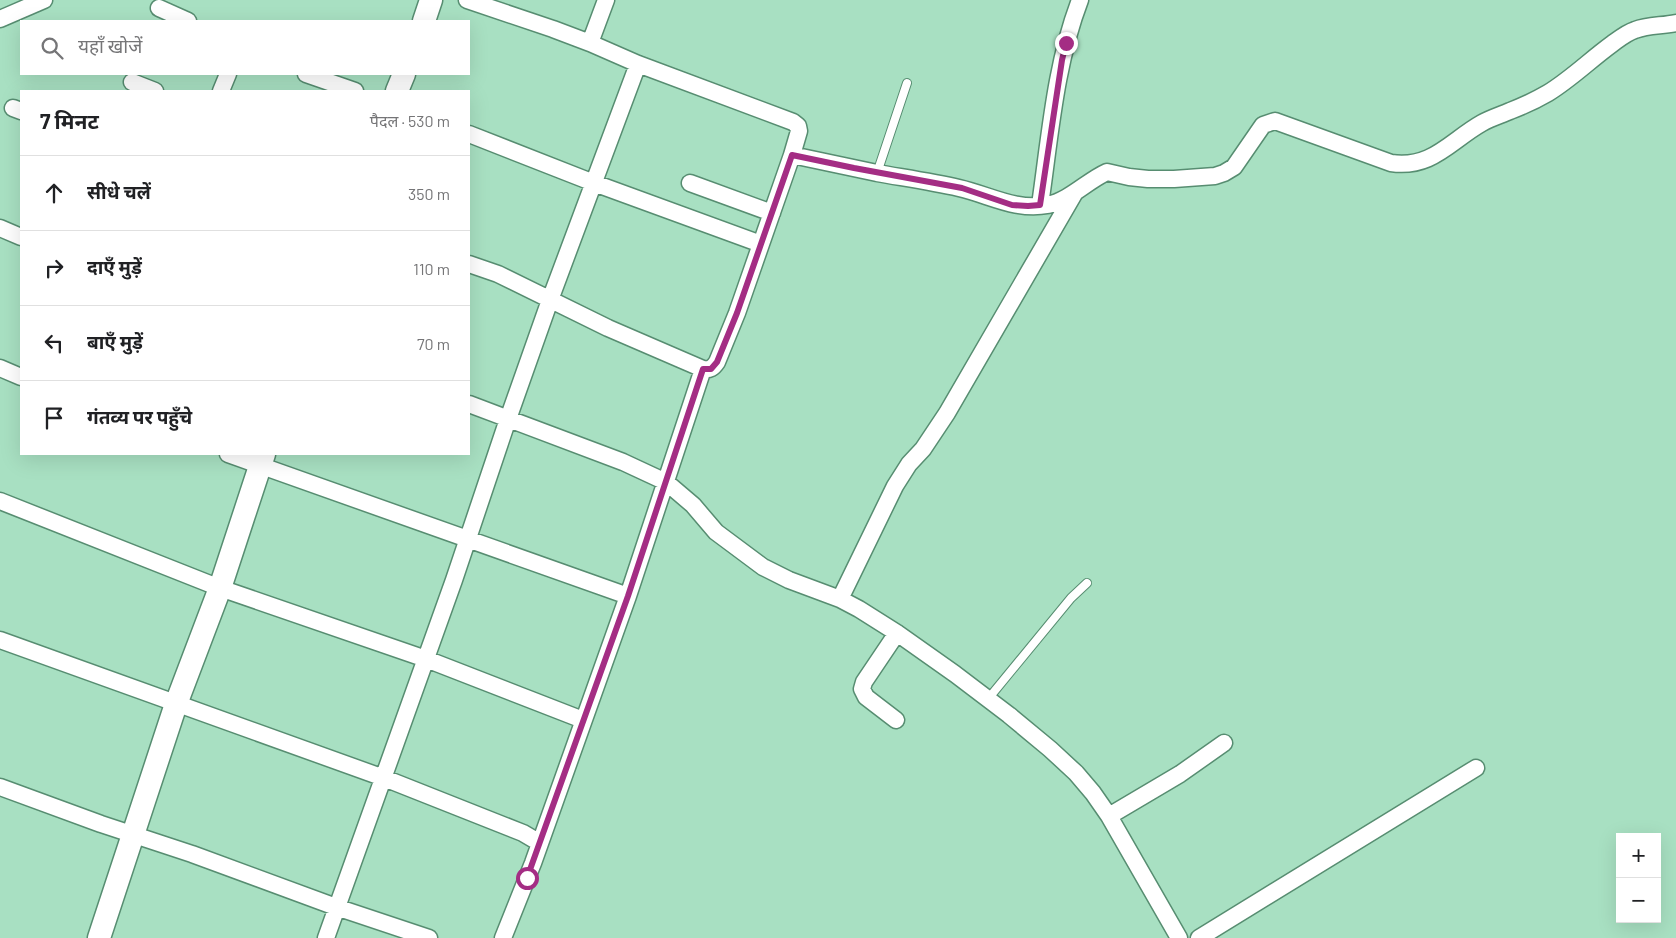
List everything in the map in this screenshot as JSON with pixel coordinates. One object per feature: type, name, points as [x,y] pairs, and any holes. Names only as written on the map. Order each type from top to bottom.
[{"type":"main road","points":[[424,20],[431,0]]},
{"type":"main road","points":[[397,90],[404,75]]},
{"type":"main road","points":[[99,938],[176,704],[220,588],[262,459]]},
{"type":"street","points":[[0,19],[44,0]]},
{"type":"street","points":[[467,0],[590,43],[638,64],[793,122],[798,126],[799,131],[737,313],[717,362],[711,369],[703,369],[608,328],[498,274],[470,264]]},
{"type":"street","points":[[590,43],[606,0]]},
{"type":"street","points":[[1040,205],[1062,60],[1070,26],[1080,0]]},
{"type":"street","points":[[159,8],[186,20]]},
{"type":"street","points":[[840,599],[895,486],[947,413],[1074,194],[1081,187],[1108,172],[1148,179],[1215,176],[1224,173],[1234,167],[1263,125],[1275,121],[1391,163],[1413,164],[1428,159],[1442,151],[1481,123],[1512,111],[1550,92],[1592,58],[1635,30],[1676,23]]},
{"type":"street","points":[[326,938],[426,659],[550,300],[638,64]]},
{"type":"street","points":[[221,90],[228,75]]},
{"type":"street","points":[[309,75],[352,90]]},
{"type":"street","points":[[132,82],[152,90]]},
{"type":"street","points":[[470,134],[594,184],[761,244]]},
{"type":"street","points":[[792,155],[962,188],[1012,205],[1028,206],[1054,203],[1074,194]]},
{"type":"street","points":[[690,183],[772,213]]},
{"type":"street","points":[[0,228],[20,237]]},
{"type":"street","points":[[0,368],[20,376]]},
{"type":"street","points":[[503,938],[540,843],[628,596],[703,369]]},
{"type":"street","points":[[470,404],[623,462],[666,482],[693,505],[716,532],[763,567],[798,584],[840,599],[859,609],[897,633],[988,699],[1050,749],[1076,773],[1093,793],[1109,816],[1179,938]]},
{"type":"street","points":[[235,455],[262,459],[468,539],[628,596]]},
{"type":"street","points":[[0,501],[220,588],[426,659],[583,720]]},
{"type":"street","points":[[896,720],[866,697],[862,689],[864,682],[897,633]]},
{"type":"street","points":[[0,640],[384,778],[523,833],[540,843]]},
{"type":"street","points":[[1109,816],[1180,774],[1224,743]]},
{"type":"street","points":[[1199,938],[1476,768]]},
{"type":"street","points":[[0,788],[429,938]]},
{"type":"lane","points":[[877,172],[907,82]]},
{"type":"lane","points":[[988,699],[1071,598],[1087,583]]},
{"type":"route","points":[[527,878],[628,596],[703,369],[711,369],[717,362],[737,313],[792,155],[962,188],[1012,205],[1040,205],[1066,43]]}]
